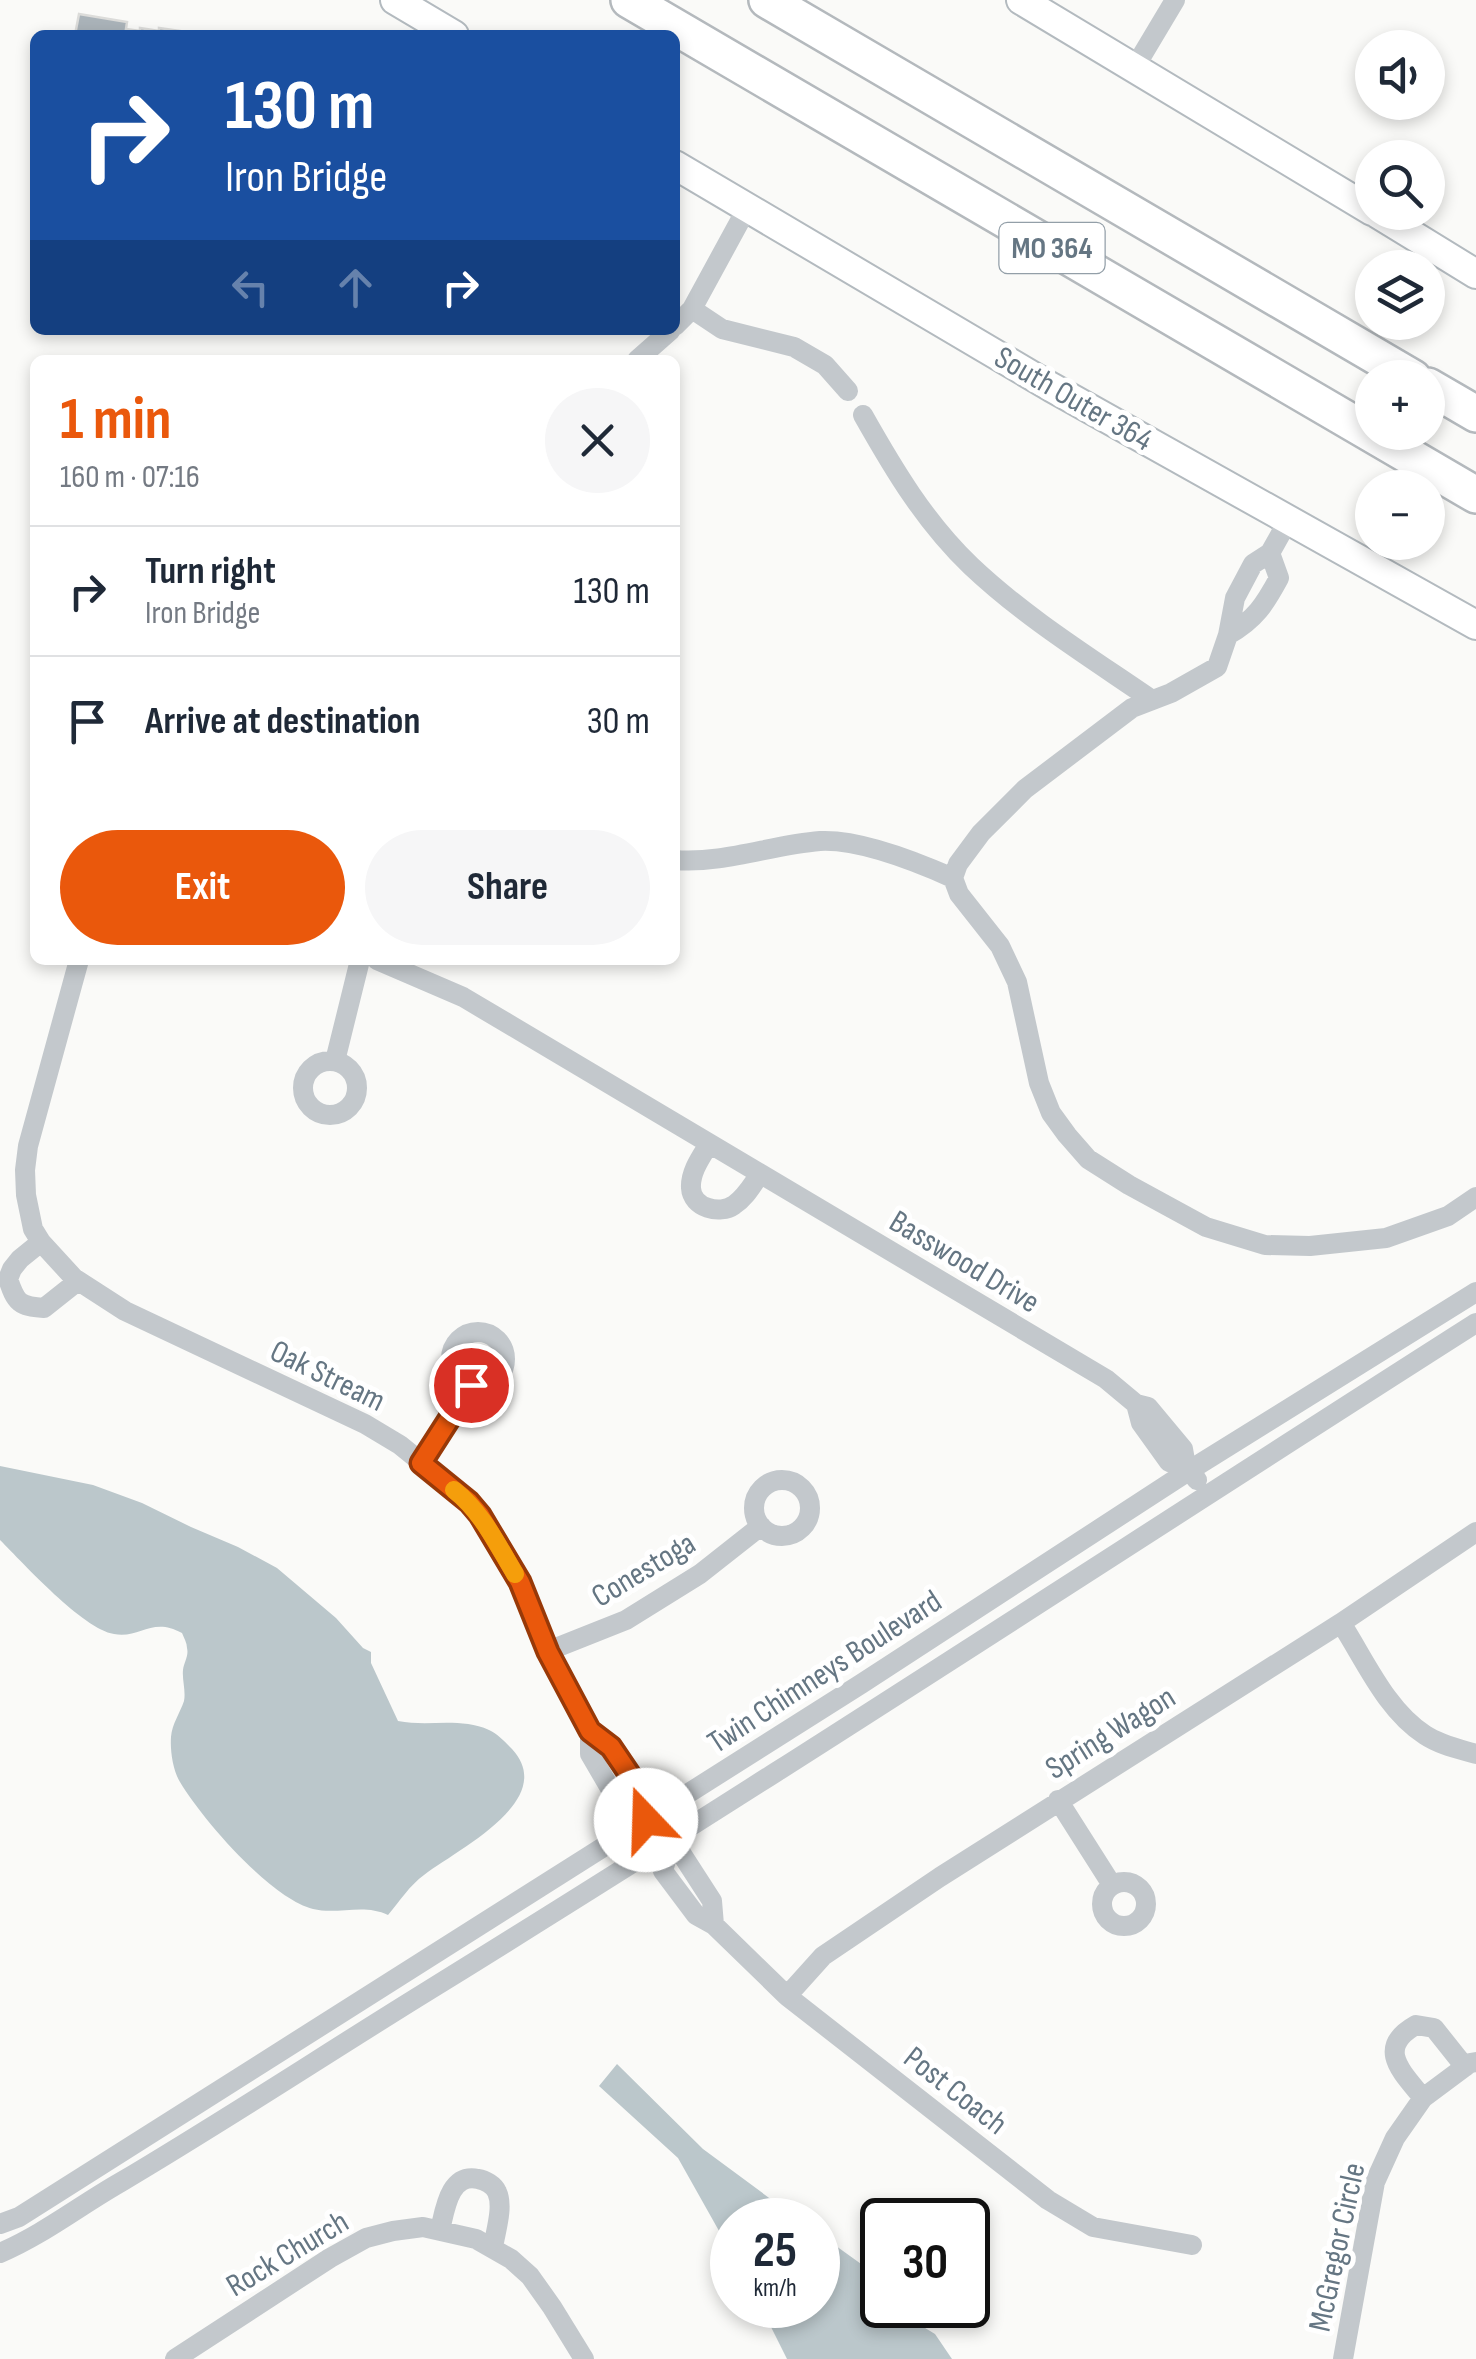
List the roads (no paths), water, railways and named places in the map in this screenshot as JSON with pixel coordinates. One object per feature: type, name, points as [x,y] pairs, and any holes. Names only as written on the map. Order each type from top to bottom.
[{"type":"highway","name":"MO 364","points":[[629,0],[1476,495]]},
{"type":"highway","name":"MO 364","points":[[767,0],[1382,360]]},
{"type":"highway","points":[[1445,396],[1476,414]]},
{"type":"street","points":[[394,0],[445,30]]},
{"type":"street","points":[[1021,0],[1355,200]]},
{"type":"street","points":[[1135,67],[1175,0]]},
{"type":"street","name":"South Outer 364","points":[[680,168],[1051,387],[1476,625]]},
{"type":"street","points":[[680,321],[692,309],[747,208]]},
{"type":"street","points":[[1404,230],[1476,274]]},
{"type":"street","points":[[692,309],[722,329],[794,347],[825,364],[848,391]]},
{"type":"street","points":[[643,355],[665,335]]},
{"type":"street","points":[[863,415],[896,475],[970,565],[1028,615],[1152,700]]},
{"type":"street","points":[[952,878],[981,833],[1025,789],[1132,708],[1171,693],[1218,667],[1235,598],[1253,564],[1270,553],[1288,519]]},
{"type":"street","points":[[1228,634],[1248,624],[1279,578],[1270,553]]},
{"type":"street","points":[[680,860],[698,862],[824,841],[870,848],[952,878],[959,894],[1000,946],[1017,982],[1039,1083],[1050,1113],[1066,1135],[1088,1159],[1206,1227],[1265,1245],[1310,1246],[1386,1238],[1448,1216],[1476,1197]]},
{"type":"street","name":"Oak Stream","points":[[78,965],[28,1146],[26,1196],[40,1242],[78,1282],[125,1311],[365,1424],[400,1445],[469,1502],[520,1582],[548,1652],[590,1731],[590,1754],[618,1802],[643,1814],[665,1849]]},
{"type":"street","points":[[335,1061],[359,965]]},
{"type":"street","name":"Basswood Drive","points":[[388,965],[462,997],[1106,1379],[1136,1404],[1148,1407],[1183,1449],[1188,1468],[1207,1495]]},
{"type":"street","points":[[709,1144],[694,1168],[690,1186],[692,1195],[707,1208],[724,1210],[733,1206],[760,1174]]},
{"type":"street","points":[[40,1242],[12,1269],[8,1280],[17,1301],[44,1308],[78,1282]]},
{"type":"street","name":"Twin Chimneys Boulevard","points":[[0,2224],[64,2189],[643,1814],[1188,1468],[1476,1292]]},
{"type":"street","name":"Twin Chimneys Boulevard","points":[[0,2253],[32,2239],[302,2068],[665,1849],[1476,1323]]},
{"type":"street","points":[[421,1463],[471,1385]]},
{"type":"street","name":"Conestoga","points":[[548,1652],[626,1620],[700,1574],[761,1526]]},
{"type":"street","name":"Spring Wagon","points":[[787,1996],[822,1956],[1476,1532]]},
{"type":"street","points":[[1341,1622],[1401,1716],[1442,1744],[1476,1754]]},
{"type":"street","points":[[1058,1800],[1112,1885]]},
{"type":"street","name":"Post Coach","points":[[665,1849],[681,1853],[712,1902],[714,1926],[787,1996],[1048,2200],[1093,2228],[1192,2245]]},
{"type":"street","name":"McGregor Circle","points":[[1343,2359],[1374,2182],[1395,2138],[1422,2098],[1471,2064],[1434,2028],[1416,2026],[1398,2037],[1395,2061],[1422,2098]]},
{"type":"street","points":[[440,2230],[451,2190],[462,2180],[488,2182],[497,2192],[499,2205],[493,2248]]},
{"type":"street","name":"Rock Church","points":[[175,2359],[366,2238],[423,2227],[476,2239],[511,2259],[530,2276],[584,2359]]}]
